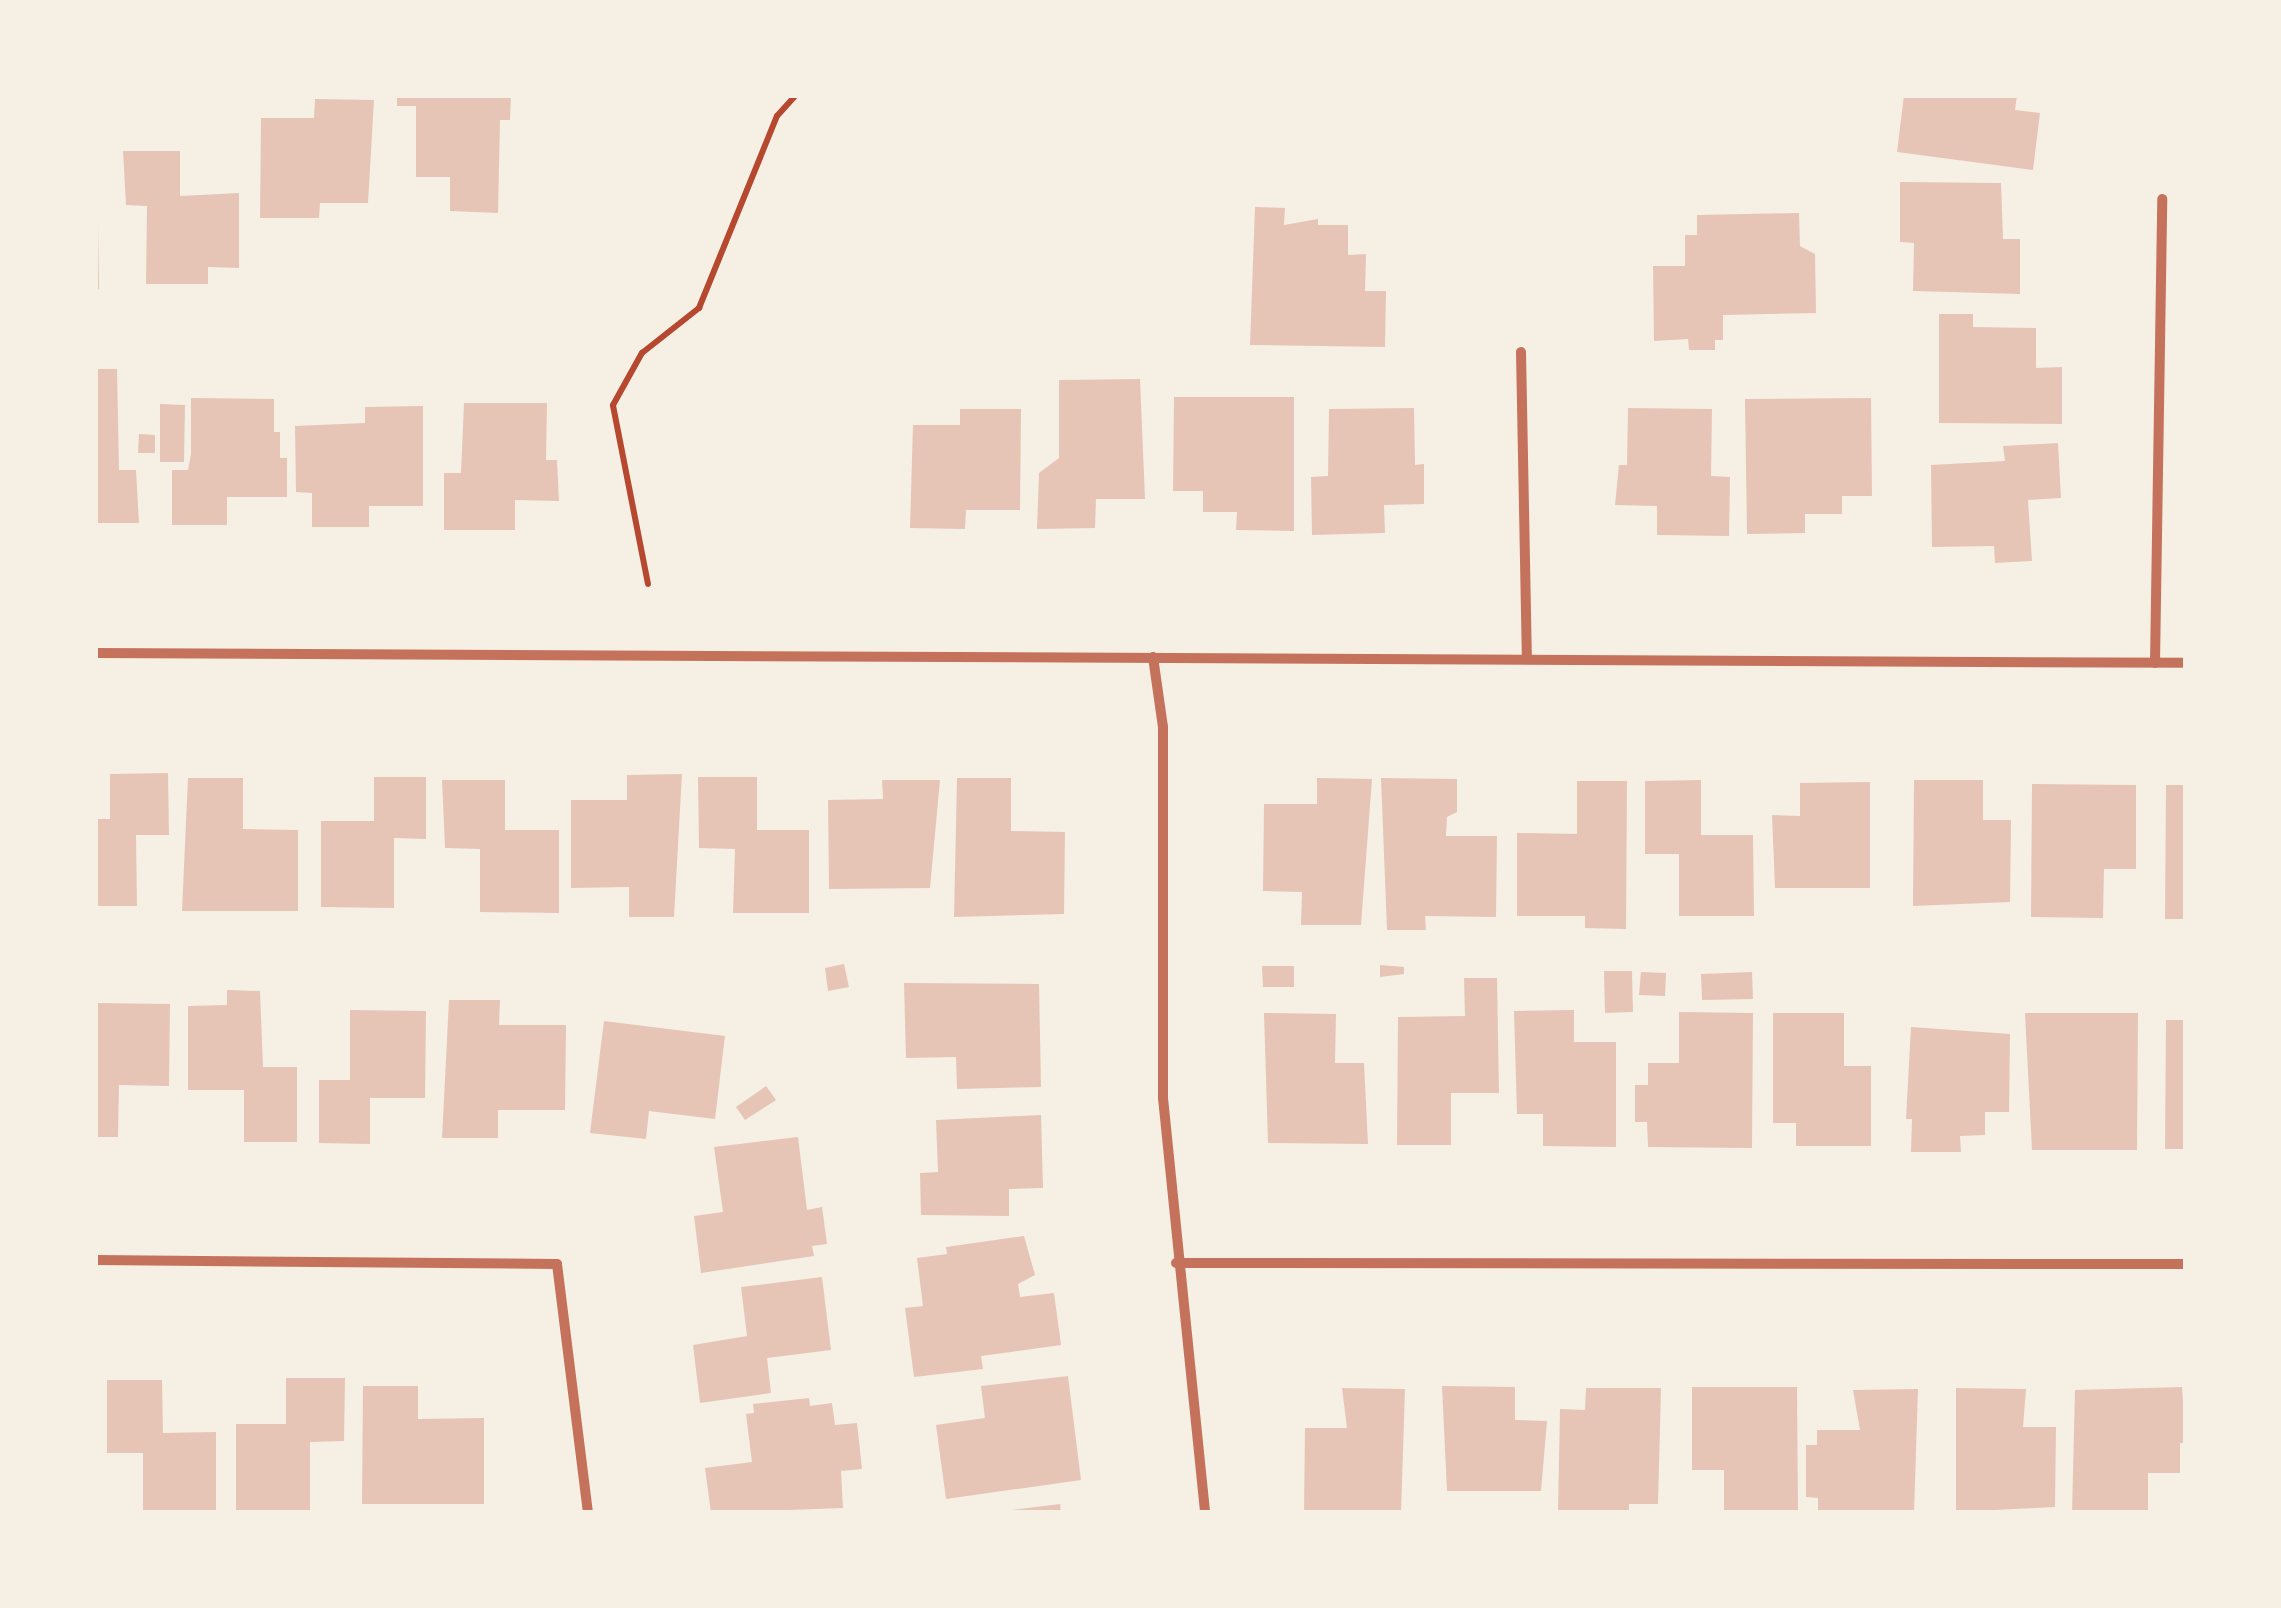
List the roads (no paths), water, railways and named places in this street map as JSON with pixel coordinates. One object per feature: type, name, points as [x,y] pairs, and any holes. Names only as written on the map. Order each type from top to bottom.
[{"type":"street","points":[[2155,663],[2162,200]]},
{"type":"street","points":[[1521,352],[1528,657]]},
{"type":"street","points":[[95,654],[1528,657],[2186,663]]},
{"type":"street","points":[[1153,657],[1163,727],[1162,1098],[1176,1263],[1205,1513]]},
{"type":"street","points":[[95,1260],[556,1264],[588,1513]]},
{"type":"street","points":[[1176,1263],[2186,1264]]}]
